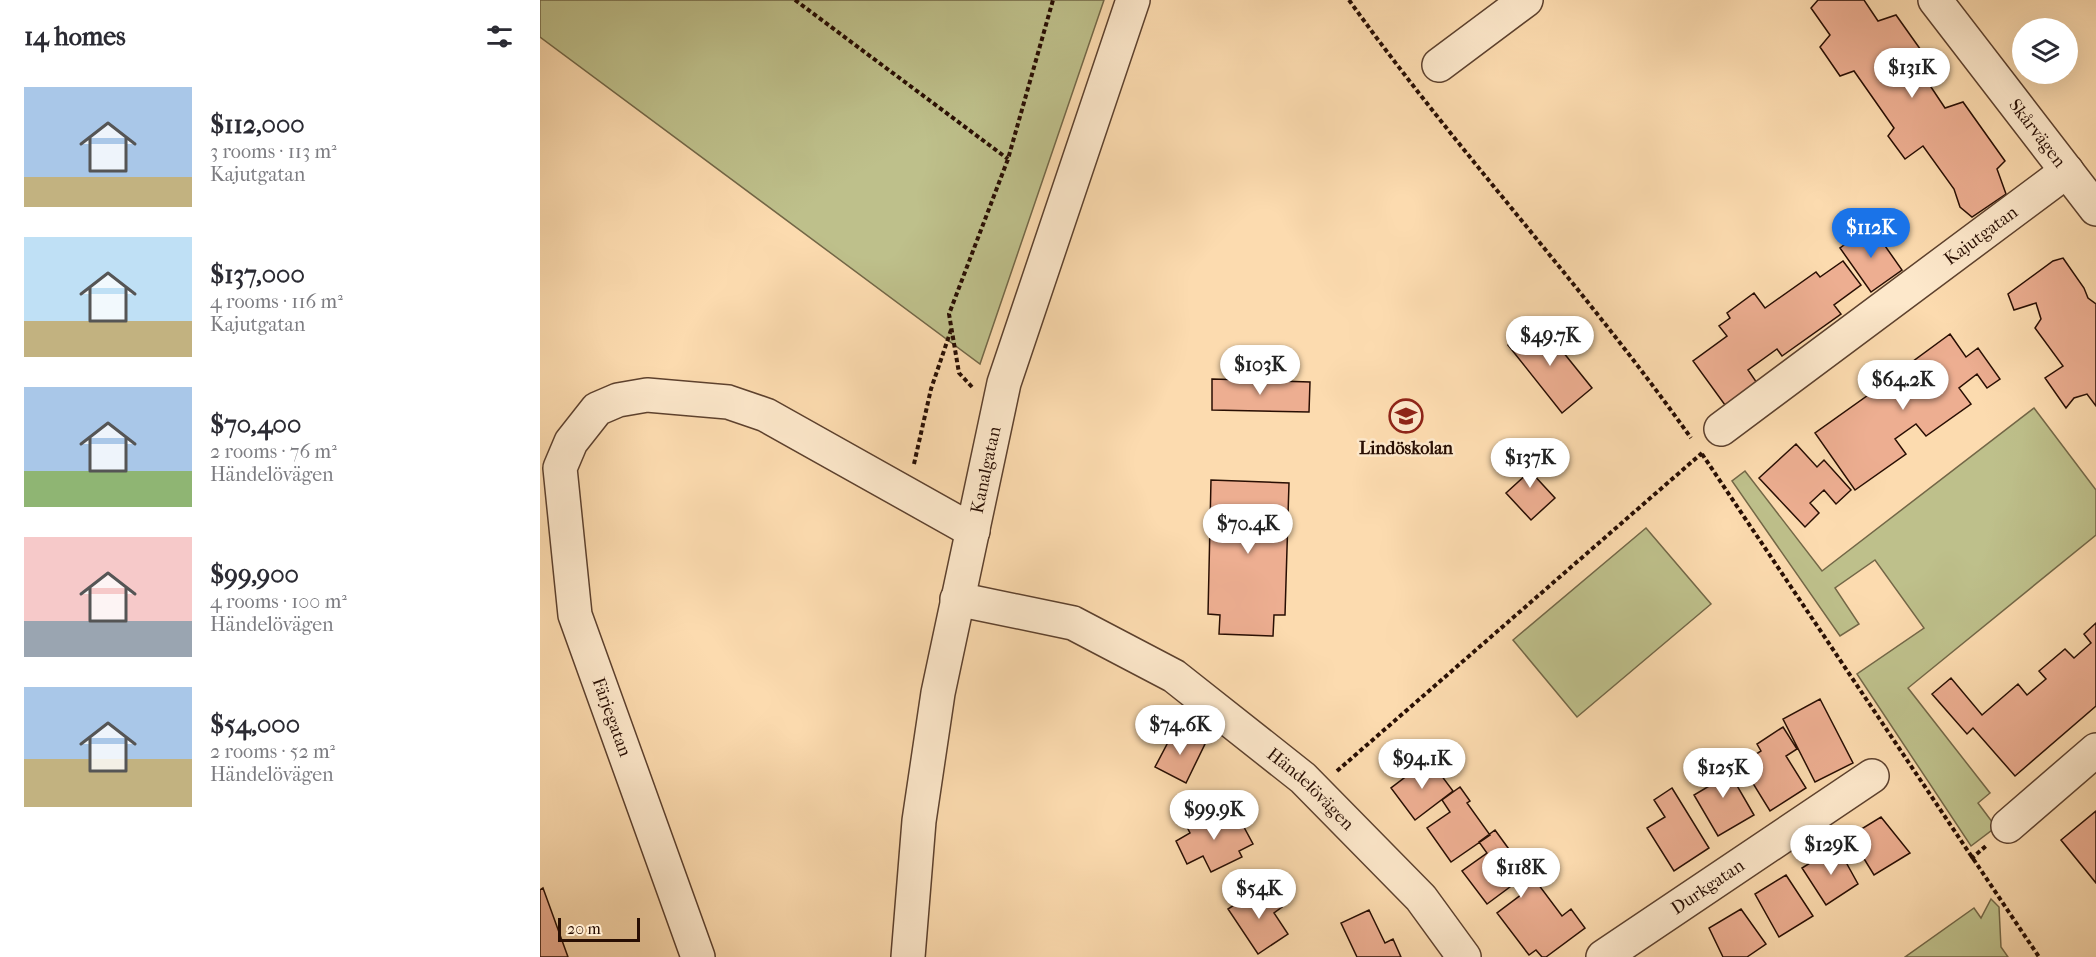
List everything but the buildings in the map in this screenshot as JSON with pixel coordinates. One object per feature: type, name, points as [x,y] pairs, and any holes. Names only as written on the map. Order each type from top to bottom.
[{"type":"street","name":"Kanalgatan","points":[[908,957],[919,821],[938,693],[1004,383],[1133,0]]},
{"type":"street","points":[[1439,65],[1526,0]]},
{"type":"street","name":"Skårvägen","points":[[1935,0],[2096,209]]},
{"type":"street","name":"Kajutgatan","points":[[1711,441],[2067,171]]},
{"type":"street","name":"Färjegatan","points":[[698,957],[575,615],[560,468],[572,442],[597,409],[618,400],[647,395],[728,402],[766,416],[907,494]]},
{"type":"street","points":[[907,494],[973,531]]},
{"type":"street","name":"Händelövägen","points":[[957,599],[1073,623],[1174,676],[1315,790],[1421,898],[1464,957]]},
{"type":"street","points":[[2008,826],[2096,750]]},
{"type":"street","name":"Durkgatan","points":[[1603,957],[1872,776]]},
{"type":"path","points":[[795,0],[1008,159]]},
{"type":"path","points":[[997,414],[959,373],[949,314],[1008,159],[1053,0]]},
{"type":"path","points":[[1349,0],[1407,81],[1641,368],[1711,441],[2039,957]]},
{"type":"path","points":[[907,494],[931,388],[951,328]]},
{"type":"path","points":[[1315,790],[1711,441]]},
{"type":"green space","points":[[540,0],[1104,0],[980,364],[540,37]]},
{"type":"green space","points":[[2034,408],[2096,490],[2096,535],[1908,688],[1990,793],[1978,803],[1996,827],[1971,846],[1857,674],[1924,628],[1875,560],[1835,588],[1859,624],[1840,636],[1732,481],[1745,471],[1822,571]]},
{"type":"green space","points":[[1646,528],[1711,604],[1577,717],[1513,640]]},
{"type":"green space","points":[[1991,899],[1999,907],[2001,947],[2008,957],[1905,957],[1974,908],[1981,918]]},
{"type":"place","name":"Lindöskolan","points":[[1406,416]]}]
